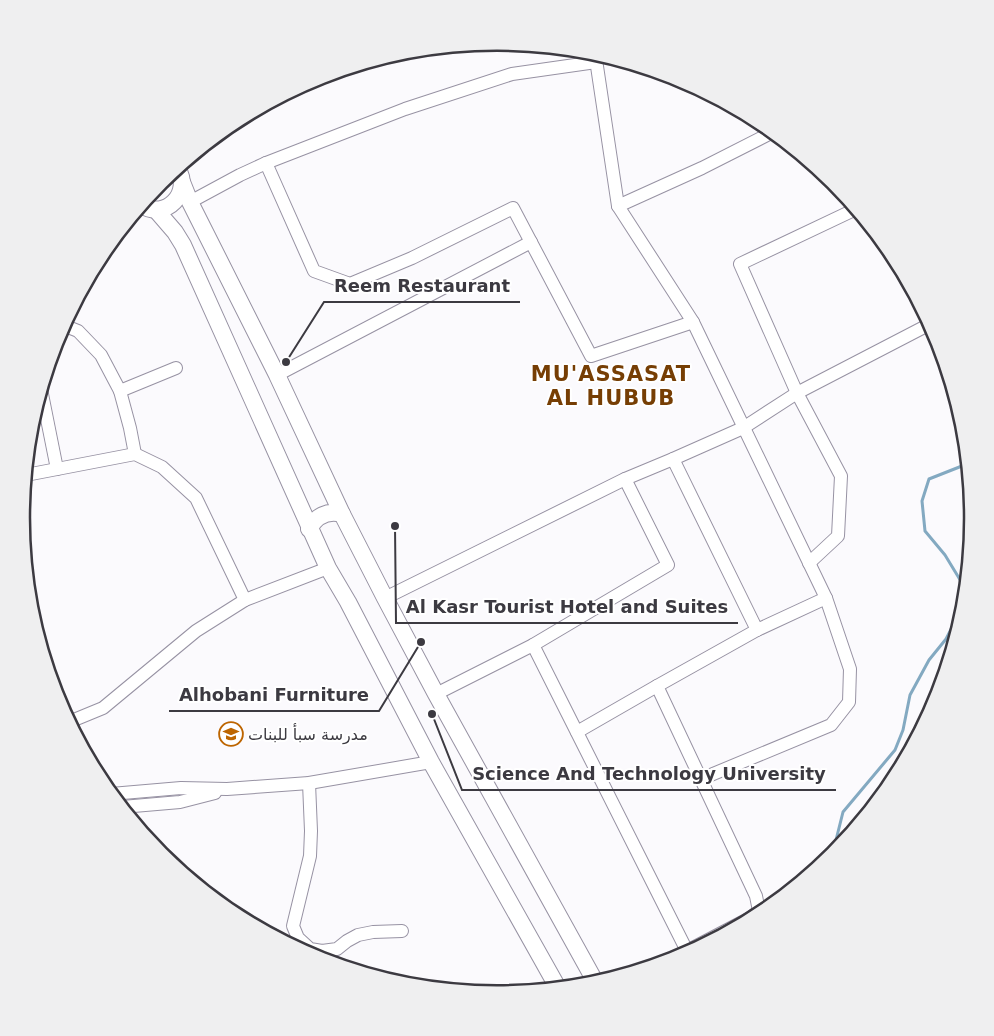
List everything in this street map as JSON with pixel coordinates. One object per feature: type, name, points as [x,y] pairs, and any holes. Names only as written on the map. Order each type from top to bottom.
[{"type":"main road","points":[[180,175],[190,202],[277,375],[342,514],[385,598],[592,975]]},
{"type":"main road","points":[[149,207],[164,209],[172,205],[182,190],[180,176]]},
{"type":"main road","points":[[147,209],[175,232],[183,245],[328,568],[348,602],[431,762],[554,981]]},
{"type":"main road","points":[[309,529],[314,521],[322,515],[332,512],[342,514]]},
{"type":"street","points":[[190,202],[240,175],[405,109],[512,74],[587,60]]},
{"type":"street","points":[[597,62],[618,206],[693,322],[826,598],[850,669],[849,702],[831,725],[701,779]]},
{"type":"street","points":[[618,206],[702,168],[765,136]]},
{"type":"street","points":[[266,164],[314,271],[350,284],[412,258],[514,208],[591,356],[693,322]]},
{"type":"street","points":[[809,563],[838,536],[842,476],[797,393],[740,264],[849,211]]},
{"type":"street","points":[[277,375],[531,242]]},
{"type":"street","points":[[71,328],[78,331],[101,354],[120,391],[135,454]]},
{"type":"street","points":[[385,598],[625,479],[744,428],[797,393],[923,328]]},
{"type":"street","points":[[120,391],[176,368]]},
{"type":"street","points":[[44,405],[57,469]]},
{"type":"street","points":[[32,474],[135,454],[162,467],[196,498],[245,600]]},
{"type":"street","points":[[673,459],[757,630]]},
{"type":"street","points":[[436,694],[532,645],[668,565],[625,479]]},
{"type":"street","points":[[76,719],[103,708],[196,631],[245,600],[328,568]]},
{"type":"street","points":[[578,732],[757,630],[826,598]]},
{"type":"street","points":[[532,645],[578,732],[685,945]]},
{"type":"street","points":[[657,686],[756,896],[758,905]]},
{"type":"street","points":[[121,793],[180,788],[227,789],[309,783],[431,762]]},
{"type":"street","points":[[303,943],[298,938],[293,926],[302,895],[310,848],[309,783]]},
{"type":"street","points":[[130,806],[180,802],[227,789]]},
{"type":"street","points":[[323,951],[337,949],[358,935],[373,932],[402,931]]},
{"type":"waterway","points":[[960,580],[945,555],[925,531],[922,501],[929,479],[961,466]]},
{"type":"waterway","points":[[836,838],[843,812],[895,750],[903,730],[910,695],[929,660],[950,632]]},
{"type":"place","name":"Reem Restaurant","points":[[286,362]]},
{"type":"place","name":"Al Kasr Tourist Hotel and Suites","points":[[395,526]]},
{"type":"place","name":"Alhobani Furniture","points":[[421,642]]},
{"type":"place","name":"Science And Technology University","points":[[432,714]]},
{"type":"place","name":"مدرسة سبأ للبنات","points":[[231,734]]},
{"type":"district","name":"MU'ASSASAT AL HUBUB","points":[[611,386]]}]
